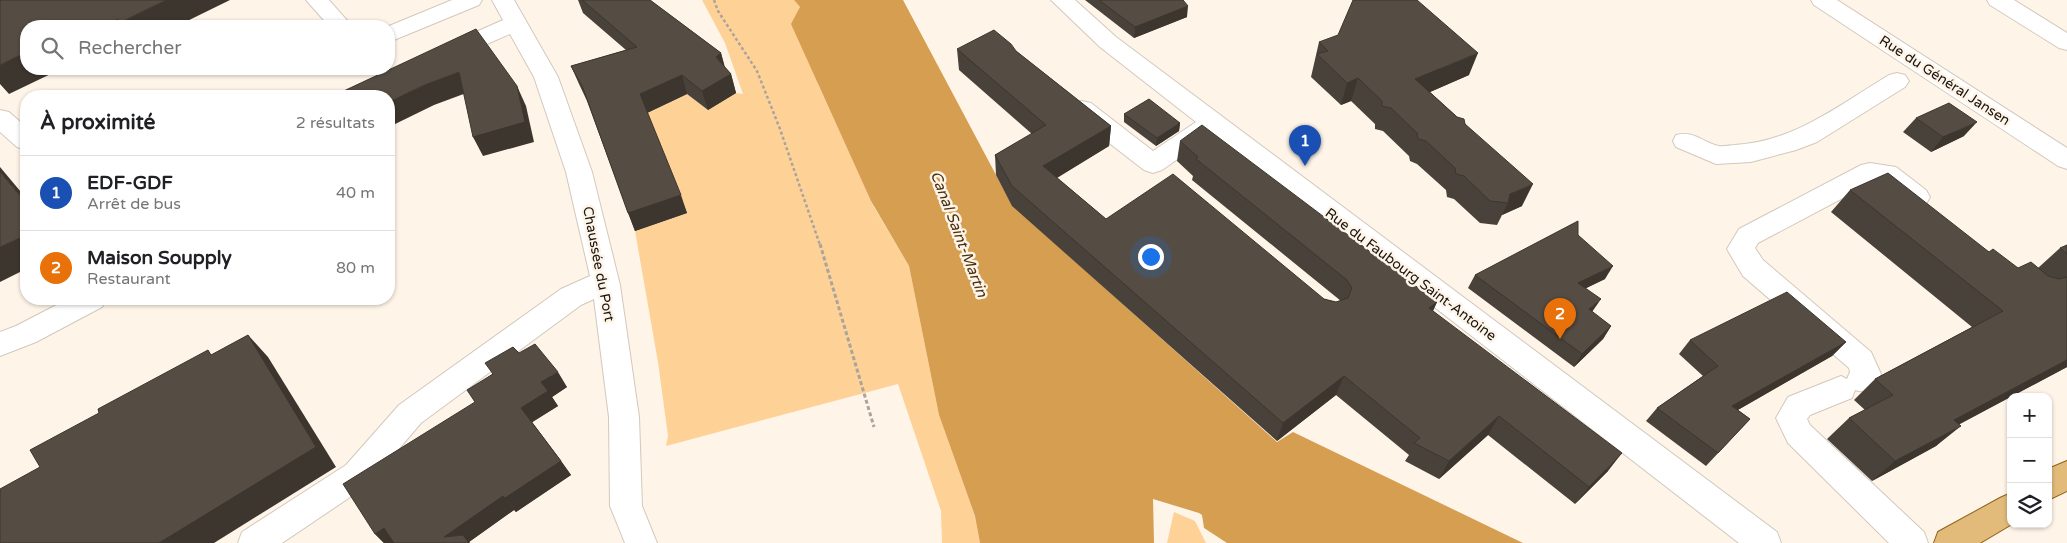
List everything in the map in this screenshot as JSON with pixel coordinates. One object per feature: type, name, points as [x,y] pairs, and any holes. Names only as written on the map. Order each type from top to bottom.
[{"type":"main road","points":[[2052,484],[2067,475]]},
{"type":"main road","points":[[1950,543],[2007,510]]},
{"type":"street","points":[[317,0],[335,20]]},
{"type":"street","points":[[395,32],[471,0]]},
{"type":"street","name":"Rue du Faubourg Saint-Antoine","points":[[1062,0],[1108,42],[1765,543]]},
{"type":"street","name":"Rue du Général Jansen","points":[[1822,0],[2067,160]]},
{"type":"street","points":[[1998,0],[2067,43]]},
{"type":"street","points":[[427,63],[509,11]]},
{"type":"street","name":"Chaussée du Port","points":[[509,11],[546,77],[579,172],[605,281],[624,417],[626,506],[641,543]]},
{"type":"street","points":[[1685,141],[1716,155],[1751,153],[1787,144],[1808,136],[1898,81]]},
{"type":"street","points":[[1063,94],[1176,183]]},
{"type":"street","points":[[0,118],[20,136]]},
{"type":"street","points":[[1153,164],[1213,122]]},
{"type":"street","points":[[1912,543],[1799,434],[1791,418],[1799,406],[1851,384],[1866,374],[1861,361],[1753,268],[1741,249],[1748,236],[1870,172],[1887,174],[1933,210]]},
{"type":"street","points":[[254,543],[357,476],[410,414],[571,297],[605,281]]},
{"type":"street","points":[[0,344],[26,334],[81,305]]},
{"type":"path","points":[[714,0],[718,11],[757,71],[780,129],[814,224],[874,427]]},
{"type":"shaded area","points":[[702,0],[794,0],[800,7],[818,84],[874,207],[909,266],[939,415],[975,516],[980,543],[942,543],[941,511],[898,384],[666,446],[668,436],[658,362],[635,231],[687,213],[647,113],[687,94],[708,110],[736,93],[743,94],[725,43]]},
{"type":"shaded area","points":[[1174,512],[1195,521],[1206,543],[1167,543]]},
{"type":"water","name":"Canal Saint-Martin","points":[[794,0],[903,0],[1012,205],[1277,442],[1293,432],[1523,543],[1227,543],[1204,528],[1202,515],[1199,513],[1153,499],[1154,543],[980,543],[975,516],[939,415],[909,266],[871,201],[791,24],[800,7]]},
{"type":"building","points":[[0,0],[166,0],[125,20],[20,20],[20,55],[0,65]]},
{"type":"building","points":[[582,0],[650,0],[721,53],[716,57],[731,74],[702,91],[682,75],[640,94],[681,195],[628,213],[583,88],[571,66],[637,47]]},
{"type":"building","points":[[1099,0],[1183,0],[1188,6],[1135,27]]},
{"type":"building","points":[[1353,0],[1417,0],[1478,53],[1415,79],[1457,117],[1464,119],[1465,124],[1533,184],[1510,194],[1508,203],[1490,201],[1464,176],[1456,174],[1455,168],[1426,141],[1418,139],[1417,133],[1391,108],[1382,106],[1382,101],[1358,78],[1347,83],[1317,54],[1328,51],[1319,42],[1338,35]]},
{"type":"building","points":[[476,29],[517,86],[525,122],[473,137],[459,72],[424,85],[395,99],[395,90],[346,90],[378,75],[395,75],[395,67]]},
{"type":"building","points":[[994,30],[1011,44],[1016,51],[1111,126],[1043,166],[1106,219],[1173,174],[1324,299],[1336,302],[1348,298],[1352,288],[1347,280],[1196,159],[1198,157],[1180,141],[1202,125],[1437,302],[1429,308],[1622,453],[1589,487],[1499,416],[1449,461],[1414,443],[1420,438],[1344,376],[1283,423],[1012,186],[995,155],[1046,125],[957,49]]},
{"type":"building","points":[[1149,99],[1180,123],[1157,138],[1124,114]]},
{"type":"building","points":[[1949,103],[1977,122],[1943,137],[1916,118]]},
{"type":"building","points":[[0,172],[20,196],[20,238],[0,247]]},
{"type":"building","points":[[1888,173],[1989,252],[1993,249],[2018,268],[2031,262],[2048,276],[2059,279],[2067,277],[2067,360],[1954,420],[1961,426],[1895,461],[1849,418],[1893,395],[1875,379],[2003,311],[1850,190]]},
{"type":"building","points":[[1578,221],[1578,235],[1613,266],[1578,283],[1601,299],[1589,309],[1611,326],[1582,354],[1475,275]]},
{"type":"building","points":[[2067,245],[2067,254],[2060,248]]},
{"type":"building","points":[[1787,292],[1846,342],[1732,406],[1750,419],[1718,453],[1657,408],[1718,366],[1690,340]]},
{"type":"building","points":[[248,335],[316,447],[159,543],[0,543],[0,489],[40,467],[30,450],[99,413],[98,409],[208,350],[211,355]]},
{"type":"building","points":[[535,344],[558,372],[541,382],[548,391],[521,408],[561,461],[505,498],[503,496],[444,537],[463,535],[469,543],[394,543],[384,528],[375,534],[343,484],[475,402],[467,390],[493,374],[485,363],[513,347],[519,353]]},
{"type":"place","name":"EDF-GDF","points":[[1305,166]]},
{"type":"place","name":"Maison Soupply","points":[[1560,339]]}]
